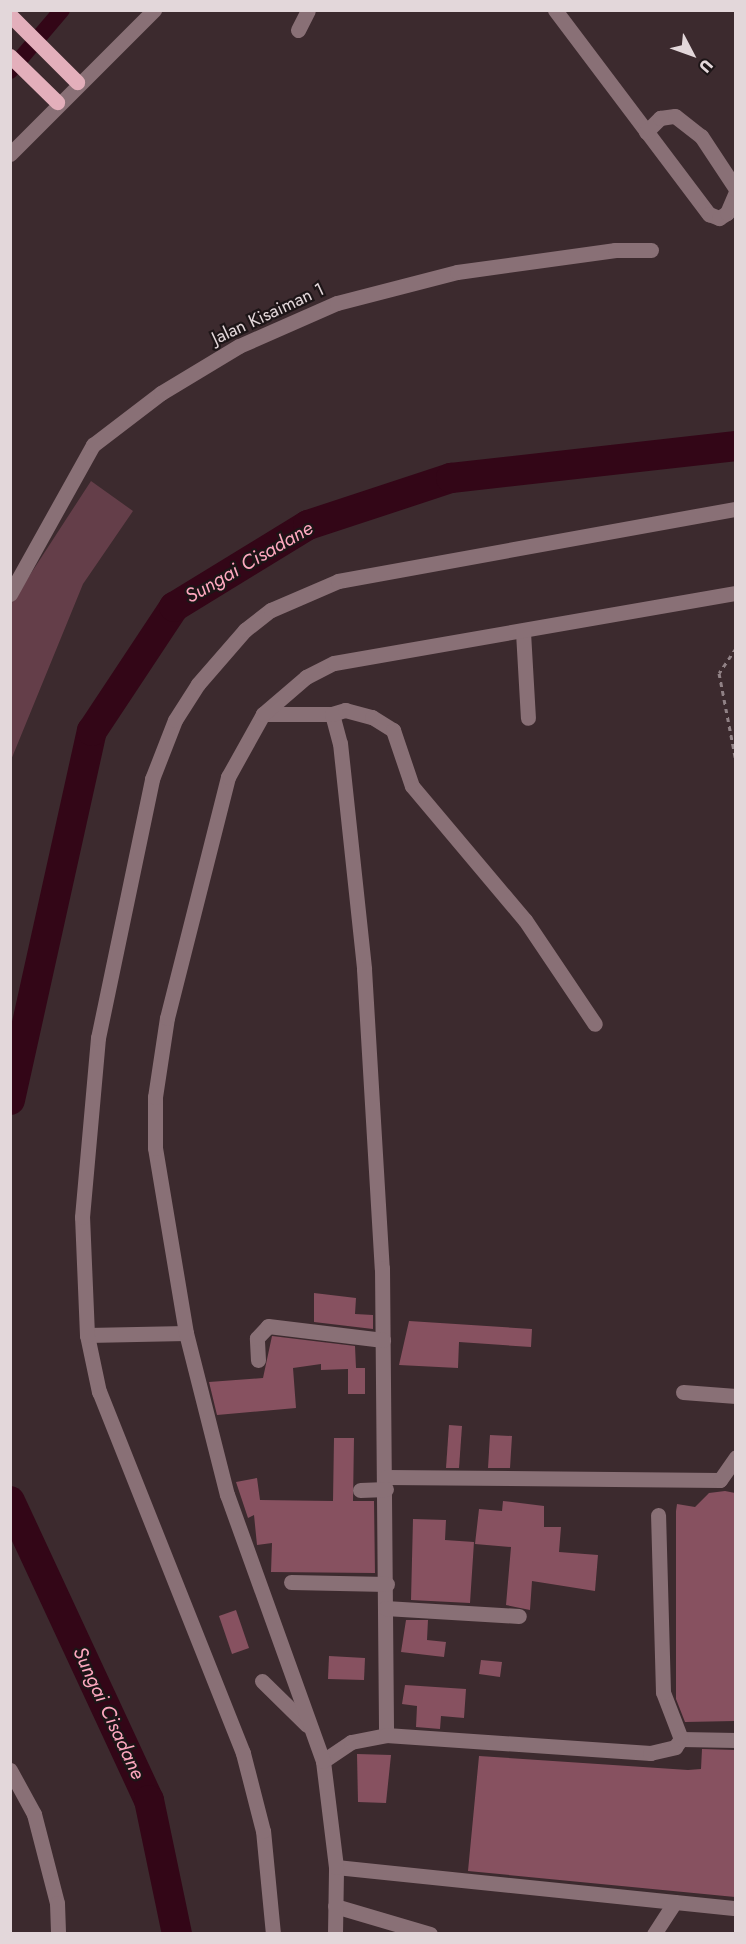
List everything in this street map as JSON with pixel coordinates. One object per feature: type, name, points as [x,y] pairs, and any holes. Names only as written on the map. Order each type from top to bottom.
[{"type":"main road","points":[[11,15],[77,82]]},
{"type":"main road","points":[[10,56],[51,97]]},
{"type":"street","points":[[10,154],[51,97],[77,82],[154,10]]},
{"type":"street","points":[[298,30],[308,10]]},
{"type":"street","points":[[555,10],[646,132],[699,201],[719,218],[727,213],[735,190],[701,136],[675,116],[660,118],[646,132]]},
{"type":"street","name":"Jalan Kisaiman 1","points":[[10,594],[93,445],[161,393],[240,346],[336,303],[457,272],[615,250],[651,250]]},
{"type":"street","points":[[273,1934],[262,1831],[243,1753],[99,1392],[87,1335],[82,1217],[98,1038],[153,779],[175,720],[198,684],[245,630],[271,610],[338,581],[735,509]]},
{"type":"street","points":[[335,1934],[336,1867],[323,1761],[227,1495],[186,1333],[155,1148],[155,1096],[167,1018],[228,777],[263,714],[306,677],[334,663],[523,632],[735,593]]},
{"type":"street","points":[[523,632],[528,717]]},
{"type":"street","points":[[263,714],[332,714],[345,710],[372,717],[393,730],[412,786],[525,920],[595,1024]]},
{"type":"street","points":[[332,714],[340,743],[364,969],[383,1340],[387,1584],[385,1608],[386,1736]]},
{"type":"street","points":[[258,1360],[257,1338],[268,1326],[383,1340]]},
{"type":"street","points":[[87,1335],[186,1333]]},
{"type":"street","points":[[683,1392],[735,1396]]},
{"type":"street","points":[[360,1490],[386,1483],[720,1480],[735,1457]]},
{"type":"street","points":[[658,1515],[663,1692],[681,1738]]},
{"type":"street","points":[[291,1582],[387,1584]]},
{"type":"street","points":[[385,1608],[519,1616]]},
{"type":"street","points":[[262,1681],[309,1727]]},
{"type":"street","points":[[323,1761],[351,1742],[386,1736],[650,1753],[669,1751],[681,1738],[735,1740]]},
{"type":"street","points":[[10,1770],[34,1814],[57,1903],[58,1934]]},
{"type":"street","points":[[336,1867],[735,1908]]},
{"type":"street","points":[[654,1934],[675,1902]]},
{"type":"street","points":[[335,1906],[430,1934]]},
{"type":"path","points":[[735,648],[719,674],[735,761]]},
{"type":"shaded area","points":[[91,481],[133,511],[83,584],[11,760],[11,604]]},
{"type":"building","points":[[314,1293],[356,1298],[355,1314],[373,1315],[373,1329],[314,1322]]},
{"type":"building","points":[[409,1321],[532,1329],[531,1347],[459,1342],[458,1368],[399,1365]]},
{"type":"building","points":[[272,1336],[355,1346],[356,1368],[365,1368],[365,1394],[348,1394],[348,1369],[321,1370],[321,1364],[293,1368],[296,1408],[217,1415],[209,1382],[263,1378]]},
{"type":"building","points":[[449,1425],[462,1426],[459,1468],[446,1468]]},
{"type":"building","points":[[490,1435],[512,1436],[510,1468],[488,1468]]},
{"type":"building","points":[[334,1438],[354,1438],[353,1501],[374,1501],[375,1573],[271,1572],[272,1543],[257,1545],[254,1515],[248,1518],[236,1482],[257,1478],[260,1500],[333,1501]]},
{"type":"building","points":[[725,1491],[735,1493],[735,1721],[685,1722],[676,1699],[677,1504],[695,1507],[709,1493]]},
{"type":"building","points":[[503,1501],[544,1506],[544,1527],[561,1527],[559,1552],[598,1555],[595,1591],[532,1581],[530,1610],[506,1605],[511,1547],[475,1544],[479,1509],[502,1511]]},
{"type":"building","points":[[413,1519],[446,1520],[445,1540],[474,1542],[470,1603],[411,1600]]},
{"type":"building","points":[[236,1610],[249,1648],[232,1654],[219,1616]]},
{"type":"building","points":[[406,1620],[428,1620],[427,1640],[446,1642],[444,1657],[401,1652]]},
{"type":"building","points":[[329,1656],[365,1658],[364,1680],[328,1679]]},
{"type":"building","points":[[481,1660],[502,1662],[500,1677],[479,1674]]},
{"type":"building","points":[[405,1685],[466,1689],[464,1718],[441,1716],[440,1729],[416,1727],[417,1706],[402,1704]]},
{"type":"building","points":[[702,1749],[735,1750],[735,1897],[468,1871],[479,1756],[688,1770],[701,1769]]},
{"type":"building","points":[[357,1754],[391,1755],[386,1803],[358,1802]]},
{"type":"waterway","points":[[10,71],[62,10]]},
{"type":"waterway","name":"Sungai Cisadane","points":[[10,1100],[92,731],[174,607],[308,525],[451,478],[736,446]]},
{"type":"waterway","name":"Sungai Cisadane","points":[[10,1501],[149,1800],[177,1934]]}]
